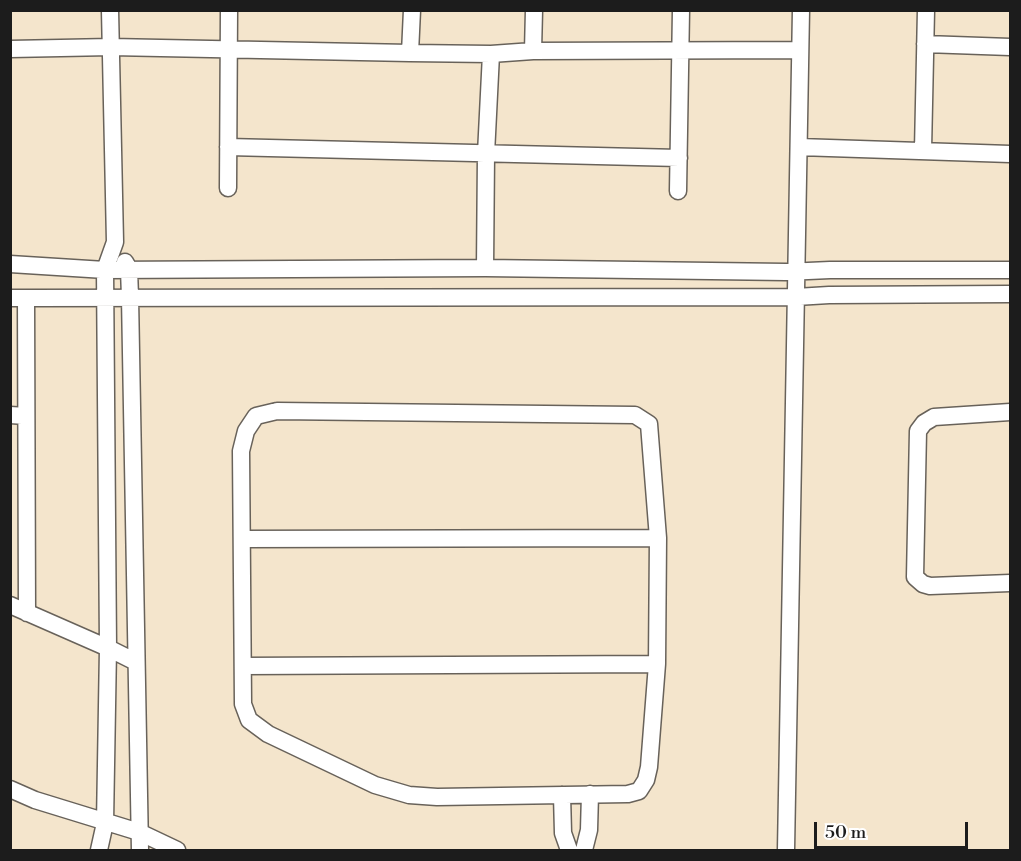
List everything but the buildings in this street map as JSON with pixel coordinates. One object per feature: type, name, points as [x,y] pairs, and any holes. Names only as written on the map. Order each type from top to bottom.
[{"type":"street","points":[[99,850],[105,823],[108,648],[104,297],[105,270],[115,242],[110,10]]},
{"type":"street","points":[[228,188],[229,10]]},
{"type":"street","points":[[410,53],[412,10]]},
{"type":"street","points":[[533,51],[534,10]]},
{"type":"street","points":[[678,191],[681,10]]},
{"type":"street","points":[[786,850],[801,10]]},
{"type":"street","points":[[923,150],[926,10]]},
{"type":"street","points":[[925,44],[1011,47]]},
{"type":"street","points":[[10,49],[111,47],[491,54],[533,51],[801,50]]},
{"type":"street","points":[[485,268],[486,154],[491,54]]},
{"type":"street","points":[[228,147],[679,158]]},
{"type":"street","points":[[799,147],[1011,154]]},
{"type":"street","points":[[115,242],[129,269],[140,850]]},
{"type":"street","points":[[10,264],[105,270],[485,268],[797,271],[1011,270]]},
{"type":"street","points":[[27,613],[18,416],[18,298],[796,297],[1011,294]]},
{"type":"street","points":[[277,411],[635,415],[649,424],[658,538],[657,664],[646,780],[639,791],[628,794],[437,797],[409,795],[375,785],[268,734],[249,720],[243,704],[242,538],[241,451],[246,431],[256,416],[277,411]]},
{"type":"street","points":[[1011,412],[934,417],[924,423],[918,431],[915,577],[922,584],[930,586],[1011,583]]},
{"type":"street","points":[[242,538],[658,538]]},
{"type":"street","points":[[10,605],[136,662]]},
{"type":"street","points":[[243,666],[657,664]]},
{"type":"street","points":[[10,789],[35,800],[139,832],[177,850]]},
{"type":"street","points":[[584,850],[589,830],[590,794]]},
{"type":"street","points":[[562,795],[563,833],[569,850]]}]
